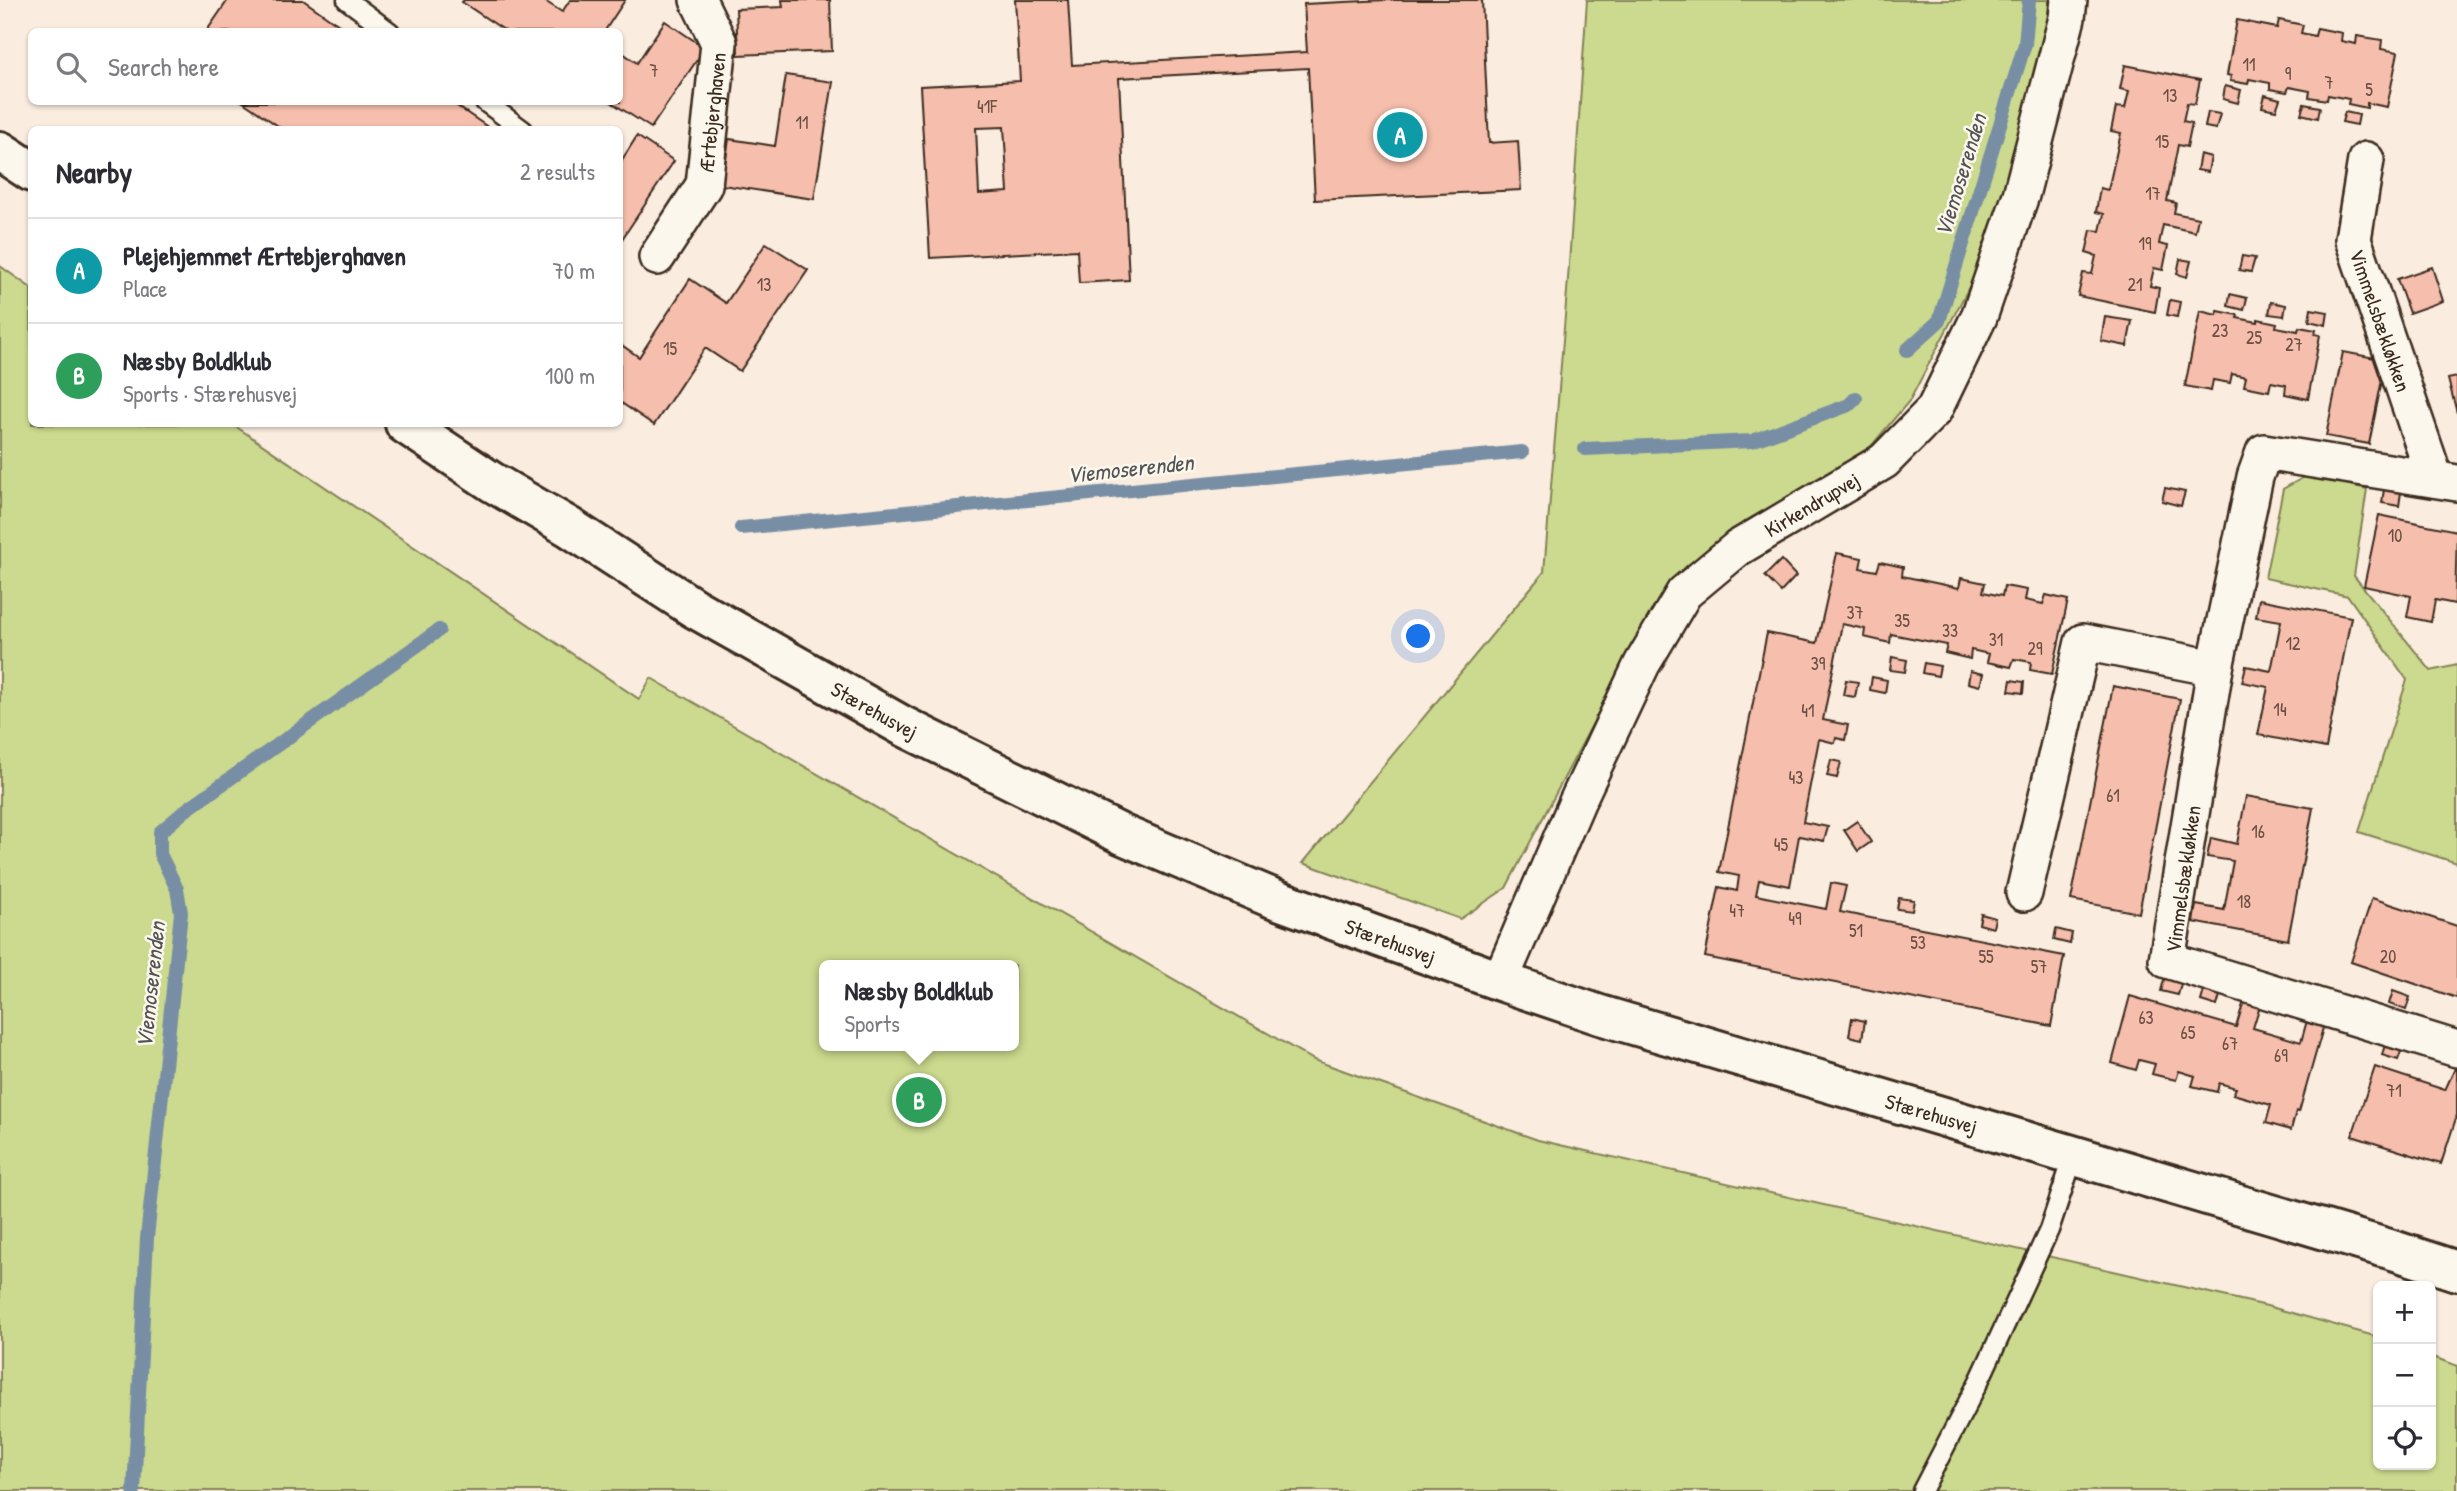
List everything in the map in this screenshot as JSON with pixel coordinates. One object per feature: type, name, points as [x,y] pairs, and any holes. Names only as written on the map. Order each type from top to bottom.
[{"type":"street","name":"Ærtebjerghaven","points":[[657,257],[704,185],[719,43],[698,0]]},
{"type":"street","name":"Kirkendrupvej","points":[[1500,981],[1577,802],[1636,677],[1684,593],[1738,548],[1884,461],[1934,410],[1979,317],[2012,220],[2076,6]]},
{"type":"street","points":[[0,151],[28,169]]},
{"type":"street","name":"Vimmelsbækløkken","points":[[2366,160],[2353,239],[2446,481]]},
{"type":"street","name":"Stærehusvej","points":[[410,427],[492,482],[569,527],[694,608],[903,726],[1123,835],[1269,897],[1500,981],[1600,1014],[2457,1271]]},
{"type":"street","name":"Vimmelsbækløkken","points":[[2446,481],[2264,452],[2255,477],[2215,668],[2167,960],[2457,1049]]},
{"type":"street","points":[[2024,893],[2083,642],[2215,668]]},
{"type":"lane","points":[[347,0],[385,28]]},
{"type":"lane","points":[[489,105],[518,126]]},
{"type":"lane","points":[[1922,1491],[1980,1379],[2049,1230],[2074,1155]]},
{"type":"green space","points":[[1587,0],[2049,0],[2046,36],[1992,243],[1910,400],[1867,451],[1744,522],[1686,572],[1632,649],[1506,888],[1460,919],[1303,863],[1544,572]]},
{"type":"green space","points":[[0,266],[28,286],[28,427],[236,427],[639,699],[651,678],[1314,1060],[1538,1140],[2267,1306],[2373,1336],[2373,1470],[2436,1470],[2436,1358],[2457,1366],[2457,1491],[0,1491]]},
{"type":"green space","points":[[2308,475],[2367,489],[2354,576],[2431,671],[2457,665],[2457,863],[2359,832],[2407,680],[2348,596],[2265,578],[2283,489]]},
{"type":"building","points":[[228,0],[303,0],[343,28],[209,28]]},
{"type":"building","points":[[543,0],[562,12],[570,0],[625,0],[607,28],[501,28],[462,2]]},
{"type":"building","points":[[782,0],[830,0],[832,51],[738,55],[736,9],[783,7]]},
{"type":"building","points":[[1015,0],[1068,0],[1072,65],[1307,52],[1304,4],[1386,0],[1482,0],[1489,143],[1518,141],[1521,190],[1315,200],[1308,68],[1119,78],[1129,280],[1079,283],[1077,250],[930,258],[920,86],[1020,81]],"holes":[[[1004,127],[1008,192],[979,194],[976,128]]]},
{"type":"building","points":[[2237,20],[2277,28],[2279,20],[2303,25],[2301,33],[2315,36],[2317,28],[2342,33],[2341,41],[2356,44],[2357,36],[2382,40],[2381,49],[2398,52],[2387,107],[2367,103],[2367,108],[2348,104],[2349,99],[2328,95],[2327,100],[2309,97],[2310,91],[2289,87],[2287,92],[2270,89],[2270,83],[2249,79],[2248,84],[2230,81],[2231,76],[2227,75]]},
{"type":"building","points":[[665,21],[705,48],[651,128],[616,105],[623,105],[623,53],[637,63]]},
{"type":"building","points":[[2125,65],[2200,80],[2195,104],[2187,103],[2183,121],[2192,123],[2187,147],[2178,145],[2167,201],[2176,203],[2174,213],[2198,218],[2195,232],[2163,225],[2159,244],[2168,246],[2163,270],[2154,268],[2150,286],[2159,288],[2155,312],[2078,296],[2083,273],[2092,274],[2096,256],[2086,253],[2091,230],[2100,231],[2104,214],[2096,212],[2100,188],[2108,190],[2121,133],[2111,131],[2116,107],[2125,108],[2129,91],[2120,89]]},
{"type":"building","points":[[786,75],[833,82],[814,199],[722,185],[729,139],[775,146]]},
{"type":"building","points":[[2225,86],[2241,90],[2238,103],[2223,99]]},
{"type":"building","points":[[2265,95],[2280,99],[2276,110],[2262,107]]},
{"type":"building","points":[[2304,104],[2320,107],[2318,118],[2301,114]]},
{"type":"building","points":[[247,105],[455,105],[486,126],[278,126]]},
{"type":"building","points":[[2208,112],[2220,114],[2216,129],[2205,127]]},
{"type":"building","points":[[2345,112],[2359,115],[2357,125],[2342,122]]},
{"type":"building","points":[[637,136],[674,161],[623,238],[623,158]]},
{"type":"building","points":[[2200,154],[2211,157],[2208,172],[2197,170]]},
{"type":"building","points":[[766,243],[808,270],[740,371],[705,348],[654,425],[623,404],[623,346],[639,357],[690,279],[726,303]]},
{"type":"building","points":[[2242,256],[2255,258],[2251,272],[2239,270]]},
{"type":"building","points":[[2180,259],[2191,261],[2187,277],[2177,274]]},
{"type":"building","points":[[2432,267],[2443,301],[2409,313],[2397,279]]},
{"type":"building","points":[[2230,294],[2247,298],[2244,310],[2228,306]]},
{"type":"building","points":[[2170,300],[2180,302],[2177,317],[2167,315]]},
{"type":"building","points":[[2271,302],[2286,305],[2284,316],[2269,314]]},
{"type":"building","points":[[2311,309],[2328,312],[2326,325],[2309,321]]},
{"type":"building","points":[[2200,311],[2217,315],[2218,311],[2258,322],[2258,319],[2277,323],[2276,327],[2298,331],[2299,327],[2316,330],[2315,334],[2320,335],[2308,399],[2285,394],[2286,385],[2271,382],[2269,391],[2244,386],[2246,377],[2232,374],[2230,383],[2213,380],[2211,391],[2185,386]]},
{"type":"building","points":[[2105,317],[2132,321],[2127,346],[2101,341]]},
{"type":"building","points":[[2343,352],[2386,360],[2369,444],[2326,436]]},
{"type":"building","points":[[2457,377],[2457,413],[2448,379]]},
{"type":"building","points":[[2165,488],[2185,492],[2181,506],[2162,501]]},
{"type":"building","points":[[2384,489],[2401,492],[2399,506],[2382,503]]},
{"type":"building","points":[[2379,515],[2457,531],[2455,604],[2435,600],[2431,622],[2407,617],[2411,596],[2364,586]]},
{"type":"building","points":[[1837,553],[1862,558],[1860,568],[1877,571],[1880,562],[1903,567],[1902,576],[1959,588],[1961,578],[1985,583],[1983,592],[2002,596],[2004,586],[2027,590],[2025,600],[2043,604],[2046,595],[2068,600],[2052,674],[2030,670],[2031,662],[2014,659],[2011,667],[1987,662],[1989,654],[1971,650],[1970,659],[1945,653],[1947,645],[1891,634],[1890,643],[1864,637],[1865,629],[1842,624],[1823,720],[1848,725],[1845,740],[1836,738],[1835,743],[1819,739],[1803,822],[1828,827],[1824,841],[1799,836],[1790,886],[1759,880],[1756,895],[1826,909],[1831,883],[1846,886],[1840,912],[2064,956],[2051,1026],[1705,957],[1719,887],[1737,891],[1739,876],[1719,872],[1767,633],[1817,643]]},
{"type":"building","points":[[1781,560],[1796,576],[1781,592],[1765,576]]},
{"type":"building","points":[[2259,599],[2351,617],[2326,748],[2258,735],[2268,687],[2242,682],[2246,666],[2271,671],[2281,621],[2256,617]]},
{"type":"building","points":[[1892,657],[1907,660],[1905,672],[1890,670]]},
{"type":"building","points":[[1924,663],[1940,666],[1938,676],[1922,673]]},
{"type":"building","points":[[1970,671],[1983,674],[1980,686],[1968,683]]},
{"type":"building","points":[[1872,677],[1887,680],[1885,693],[1870,690]]},
{"type":"building","points":[[1846,680],[1858,682],[1855,697],[1843,695]]},
{"type":"building","points":[[2011,680],[2024,682],[2023,693],[2009,691]]},
{"type":"building","points":[[2113,686],[2180,699],[2139,913],[2071,900]]},
{"type":"building","points":[[1831,760],[1841,762],[1837,778],[1827,776]]},
{"type":"building","points":[[2246,796],[2313,808],[2288,940],[2193,922],[2196,905],[2224,910],[2233,861],[2207,857],[2211,838],[2237,844]]},
{"type":"building","points":[[1857,821],[1871,842],[1858,851],[1844,830]]},
{"type":"building","points":[[1899,898],[1914,900],[1912,911],[1897,909]]},
{"type":"building","points":[[2372,898],[2457,926],[2457,998],[2351,962]]},
{"type":"building","points":[[1981,914],[1995,918],[1993,928],[1979,924]]},
{"type":"building","points":[[2056,929],[2072,933],[2070,944],[2054,940]]},
{"type":"building","points":[[2165,976],[2182,981],[2178,995],[2161,991]]},
{"type":"building","points":[[2205,987],[2221,992],[2217,1006],[2201,1001]]},
{"type":"building","points":[[2393,991],[2410,997],[2406,1010],[2389,1004]]},
{"type":"building","points":[[2130,996],[2236,1027],[2245,998],[2261,1002],[2253,1028],[2301,1042],[2308,1017],[2325,1021],[2299,1112],[2296,1111],[2291,1130],[2266,1123],[2271,1105],[2233,1094],[2236,1088],[2219,1083],[2217,1092],[2192,1086],[2195,1076],[2179,1071],[2176,1080],[2152,1074],[2155,1064],[2139,1060],[2136,1070],[2112,1063]]},
{"type":"building","points":[[1852,1018],[1865,1021],[1862,1039],[1849,1036]]},
{"type":"building","points":[[2386,1041],[2403,1046],[2398,1060],[2382,1055]]},
{"type":"building","points":[[2457,1064],[2457,1115],[2441,1164],[2352,1136],[2375,1067],[2445,1090]]},
{"type":"waterway","name":"Viemoserenden","points":[[1907,350],[1939,321],[2025,44],[2029,0]]},
{"type":"waterway","name":"Viemoserenden","points":[[1585,449],[1752,441],[1849,405],[1856,398]]},
{"type":"waterway","name":"Viemoserenden","points":[[741,528],[1522,452]]},
{"type":"waterway","name":"Viemoserenden","points":[[134,1491],[147,1238],[181,913],[177,889],[160,854],[160,832],[186,810],[439,630]]},
{"type":"place","name":"Plejehjemmet Ærtebjerghaven","points":[[1400,135]]},
{"type":"place","name":"Næsby Boldklub","points":[[919,1100]]}]
